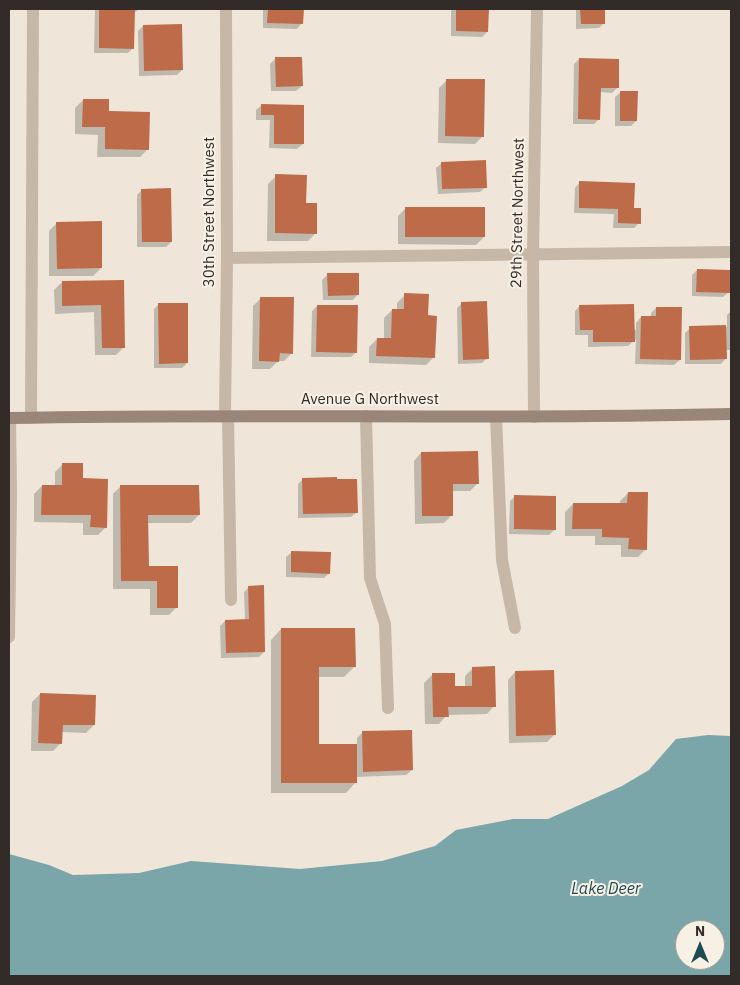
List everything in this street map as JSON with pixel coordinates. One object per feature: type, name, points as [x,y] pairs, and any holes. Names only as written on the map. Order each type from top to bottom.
[{"type":"main road","name":"Avenue G Northwest","points":[[10,418],[227,415],[534,417],[731,414]]},
{"type":"street","points":[[31,417],[33,9]]},
{"type":"street","name":"30th Street Northwest","points":[[226,9],[227,415],[232,600]]},
{"type":"street","name":"29th Street Northwest","points":[[534,417],[533,254],[537,9]]},
{"type":"street","points":[[227,258],[731,252]]},
{"type":"street","points":[[366,416],[370,578],[385,624],[388,708]]},
{"type":"street","points":[[496,417],[502,560],[515,628]]},
{"type":"street","points":[[9,637],[10,418]]},
{"type":"water","name":"Lake Deer","points":[[708,735],[731,736],[731,976],[9,976],[9,854],[49,865],[73,875],[139,873],[191,861],[300,869],[382,861],[435,846],[456,830],[513,819],[548,819],[622,786],[649,770],[676,739]]},
{"type":"building","points":[[99,9],[135,9],[134,49],[99,48]]},
{"type":"building","points":[[268,9],[304,9],[303,24],[267,23]]},
{"type":"building","points":[[456,9],[489,9],[488,32],[456,31]]},
{"type":"building","points":[[580,9],[605,9],[605,24],[581,24]]},
{"type":"building","points":[[182,24],[183,70],[144,71],[143,25]]},
{"type":"building","points":[[275,57],[302,57],[303,86],[276,87]]},
{"type":"building","points":[[579,58],[619,59],[619,88],[601,88],[600,120],[578,119]]},
{"type":"building","points":[[446,79],[485,79],[484,137],[445,136]]},
{"type":"building","points":[[620,91],[638,91],[637,121],[620,121]]},
{"type":"building","points":[[83,99],[109,99],[109,111],[150,112],[149,150],[105,149],[105,127],[82,127]]},
{"type":"building","points":[[261,104],[304,105],[304,144],[274,144],[274,115],[261,115]]},
{"type":"building","points":[[486,160],[487,188],[442,189],[441,162]]},
{"type":"building","points":[[275,174],[307,175],[306,203],[317,203],[317,234],[275,233]]},
{"type":"building","points":[[579,181],[635,183],[634,208],[641,208],[641,224],[618,223],[618,209],[579,208]]},
{"type":"building","points":[[171,188],[172,242],[142,242],[141,189]]},
{"type":"building","points":[[405,207],[485,207],[485,237],[405,237]]},
{"type":"building","points":[[102,221],[102,268],[57,269],[56,222]]},
{"type":"building","points":[[697,269],[730,270],[730,293],[696,292]]},
{"type":"building","points":[[327,273],[359,273],[359,295],[328,296]]},
{"type":"building","points":[[124,280],[125,348],[102,348],[101,305],[62,306],[62,281]]},
{"type":"building","points":[[404,293],[429,294],[428,315],[437,316],[435,358],[376,356],[377,338],[391,338],[392,309],[404,309]]},
{"type":"building","points":[[260,297],[294,297],[293,354],[280,353],[279,362],[259,361]]},
{"type":"building","points":[[487,301],[489,359],[463,360],[461,302]]},
{"type":"building","points":[[158,303],[188,303],[188,363],[159,364]]},
{"type":"building","points":[[634,304],[635,342],[593,342],[593,330],[580,330],[579,305]]},
{"type":"building","points":[[317,305],[358,305],[357,353],[316,352]]},
{"type":"building","points":[[656,307],[682,307],[681,360],[640,359],[641,316],[656,316]]},
{"type":"building","points":[[726,325],[727,359],[690,360],[689,326]]},
{"type":"building","points":[[478,451],[479,484],[453,484],[453,516],[422,516],[421,452]]},
{"type":"building","points":[[62,463],[83,463],[83,478],[108,479],[107,528],[90,527],[91,515],[41,515],[42,485],[62,485]]},
{"type":"building","points":[[337,477],[337,479],[357,479],[358,513],[303,514],[302,478]]},
{"type":"building","points":[[120,485],[199,485],[200,515],[148,515],[149,566],[178,566],[178,608],[157,608],[157,581],[121,581]]},
{"type":"building","points":[[628,492],[648,492],[647,550],[628,549],[629,538],[602,537],[602,529],[572,529],[573,503],[627,503]]},
{"type":"building","points":[[514,495],[556,496],[556,530],[514,529]]},
{"type":"building","points":[[291,551],[331,552],[330,574],[291,572]]},
{"type":"building","points":[[264,585],[265,652],[226,653],[225,620],[249,619],[248,586]]},
{"type":"building","points":[[281,628],[355,628],[356,667],[319,667],[319,744],[357,744],[357,783],[281,783]]},
{"type":"building","points":[[495,666],[496,707],[448,707],[449,717],[433,717],[432,673],[455,673],[455,686],[472,686],[472,667]]},
{"type":"building","points":[[554,670],[556,735],[516,736],[515,671]]},
{"type":"building","points":[[40,693],[96,695],[95,725],[63,725],[62,744],[38,743]]},
{"type":"building","points":[[412,730],[413,770],[363,772],[362,731]]}]
